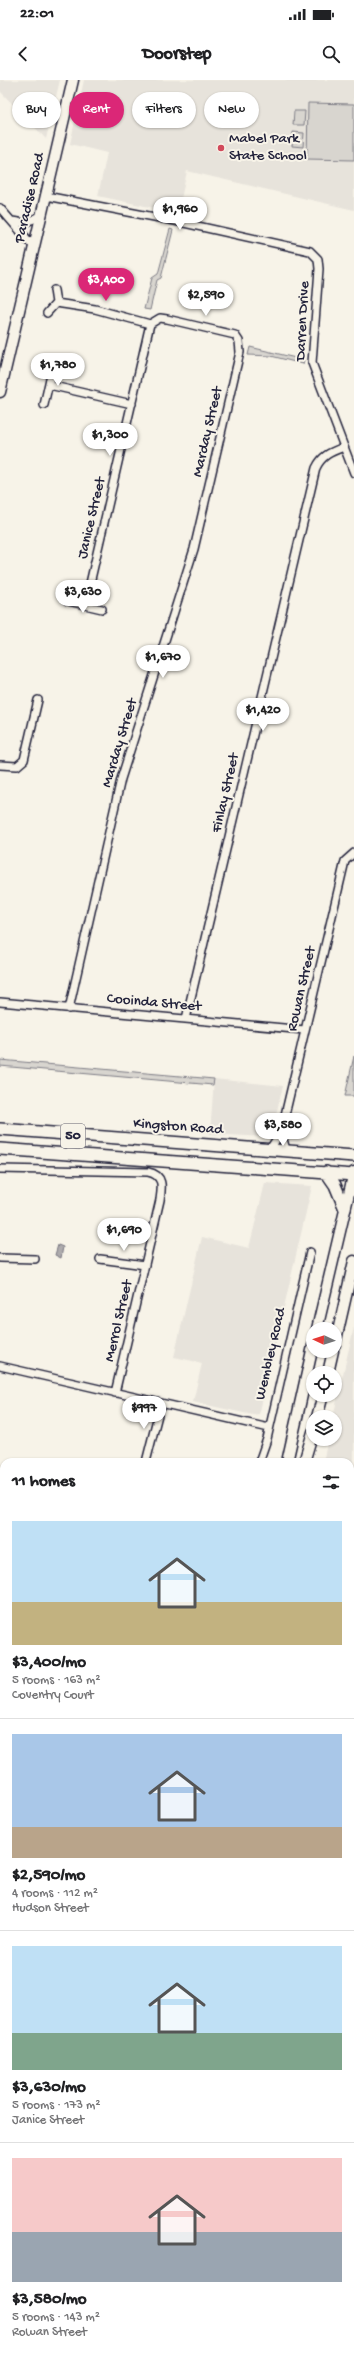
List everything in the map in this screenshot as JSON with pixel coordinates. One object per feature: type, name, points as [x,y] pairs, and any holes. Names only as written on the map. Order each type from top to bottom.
[{"type":"main road","name":"Paradise Road","points":[[0,392],[73,80]]},
{"type":"main road","name":"Kingston Road","points":[[0,1129],[354,1156]]},
{"type":"main road","name":"50","points":[[0,1149],[326,1172]]},
{"type":"main road","points":[[319,1322],[354,1174],[326,1172]]},
{"type":"main road","points":[[326,1172],[335,1184],[345,1209]]},
{"type":"main road","points":[[340,1322],[354,1261]]},
{"type":"main road","points":[[288,1458],[310,1358]]},
{"type":"main road","points":[[305,1458],[309,1446]]},
{"type":"street","name":"Darren Drive","points":[[46,196],[175,221],[310,251],[318,259],[312,363],[354,473]]},
{"type":"street","points":[[0,208],[34,247]]},
{"type":"street","points":[[12,221],[24,223],[41,216]]},
{"type":"street","points":[[54,290],[56,303]]},
{"type":"street","points":[[47,313],[56,303]]},
{"type":"street","points":[[56,303],[96,309],[152,322]]},
{"type":"street","name":"Marday Street","points":[[69,1009],[121,779],[194,549],[240,347],[235,335],[227,332],[167,319],[152,322]]},
{"type":"street","name":"Janice Street","points":[[86,605],[152,322]]},
{"type":"street","points":[[44,405],[53,365]]},
{"type":"street","points":[[49,385],[132,404]]},
{"type":"street","name":"Finlay Street","points":[[186,1019],[316,468],[320,459],[327,454],[344,447]]},
{"type":"street","points":[[68,601],[102,609]]},
{"type":"street","points":[[0,765],[17,766],[24,760],[38,700]]},
{"type":"street","name":"Rowan Street","points":[[270,1149],[281,1132],[345,861],[353,853]]},
{"type":"street","name":"Cooinda Street","points":[[0,1002],[305,1030]]},
{"type":"street","name":"Rowan Street","points":[[281,1132],[286,1150]]},
{"type":"street","name":"Merrol Street","points":[[0,1169],[148,1172],[157,1175],[161,1182],[161,1192],[115,1393]]},
{"type":"street","name":"Wembley Road","points":[[260,1458],[269,1428],[310,1252]]},
{"type":"street","points":[[0,1258],[35,1259]]},
{"type":"street","points":[[100,1259],[145,1265]]},
{"type":"street","points":[[0,1366],[269,1428]]},
{"type":"street","points":[[147,1458],[160,1403]]},
{"type":"shaded area","points":[[0,80],[60,80],[57,92],[12,92],[12,104],[0,91]]},
{"type":"shaded area","name":"Mabel Park State School","points":[[84,80],[354,80],[354,210],[187,171],[178,213],[98,196],[107,153],[70,144],[74,128],[124,128],[124,92],[81,92]]},
{"type":"shaded area","points":[[308,103],[354,104],[354,160],[307,159]]},
{"type":"shaded area","points":[[294,111],[305,111],[304,125],[293,125]]},
{"type":"shaded area","points":[[35,128],[49,128],[46,139]]},
{"type":"shaded area","points":[[293,132],[304,133],[303,147],[292,146]]},
{"type":"shaded area","points":[[170,229],[173,230],[161,278],[157,280],[150,310],[144,309],[152,278],[158,274]]},
{"type":"shaded area","points":[[250,347],[304,360],[303,364],[271,356],[248,355]]},
{"type":"shaded area","points":[[354,1056],[354,1096],[345,1096]]},
{"type":"shaded area","points":[[0,1060],[214,1079],[213,1085],[0,1066]]},
{"type":"shaded area","points":[[214,1079],[283,1086],[271,1135],[265,1137],[210,1134]]},
{"type":"shaded area","points":[[265,1183],[312,1186],[260,1411],[259,1414],[253,1415],[193,1402],[202,1363],[174,1357],[202,1237],[249,1248]]},
{"type":"shaded area","points":[[58,1245],[63,1247],[61,1258],[55,1255]]},
{"type":"shaded area","points":[[354,1327],[354,1458],[324,1458],[326,1446],[342,1446],[342,1410],[335,1410],[336,1402],[342,1402],[342,1378]]},
{"type":"place","name":"Mabel Park State School","points":[[221,148]]}]
